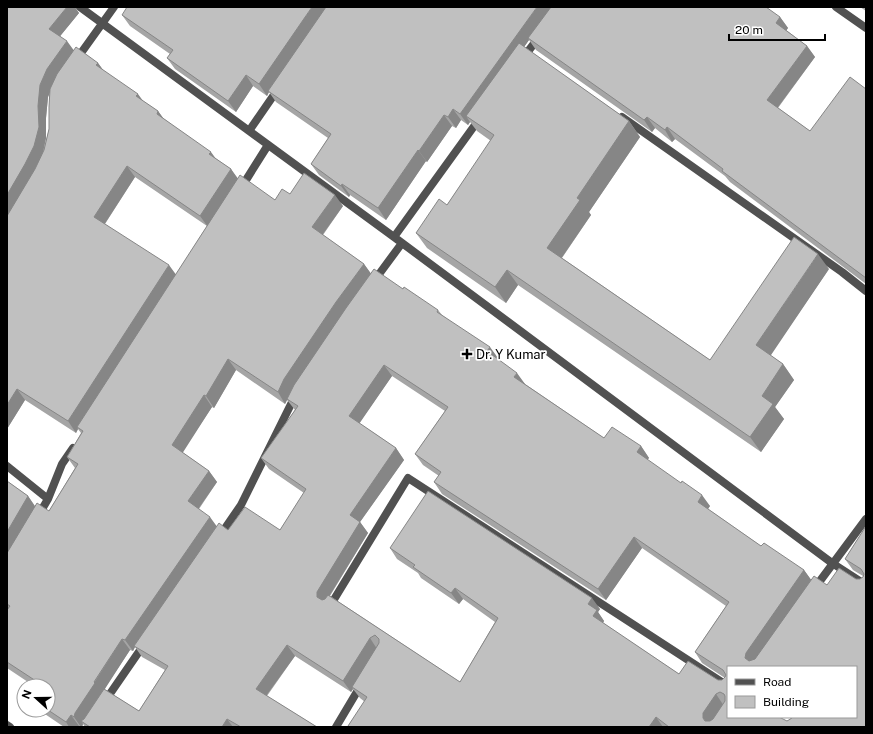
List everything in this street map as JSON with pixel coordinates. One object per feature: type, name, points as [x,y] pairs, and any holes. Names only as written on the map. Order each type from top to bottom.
[{"type":"street","points":[[80,7],[394,237],[832,563],[866,585]]},
{"type":"street","points":[[73,65],[114,7]]},
{"type":"street","points":[[836,7],[866,28]]},
{"type":"street","points":[[519,64],[531,54],[542,32]]},
{"type":"street","points":[[249,131],[281,85]]},
{"type":"street","points":[[394,237],[486,109]]},
{"type":"street","points":[[613,111],[842,272],[866,291]]},
{"type":"street","points":[[234,198],[268,145]]},
{"type":"street","points":[[371,285],[402,243]]},
{"type":"street","points":[[214,544],[241,505],[301,387]]},
{"type":"street","points":[[32,526],[48,499],[62,464],[79,438]]},
{"type":"street","points":[[7,466],[48,499]]},
{"type":"street","points":[[330,606],[408,478],[727,685]]},
{"type":"street","points":[[810,594],[866,519]]},
{"type":"street","points":[[100,707],[150,636]]},
{"type":"street","points":[[336,727],[366,677]]},
{"type":"building","points":[[7,7],[67,7],[49,29],[67,41],[47,69],[40,85],[38,106],[39,127],[34,146],[7,195]]},
{"type":"building","points":[[127,7],[312,7],[259,84],[246,75],[228,101],[167,58],[173,50],[122,15]]},
{"type":"building","points":[[326,7],[537,7],[460,114],[453,109],[448,117],[444,115],[378,208],[342,184],[341,186],[311,164],[331,134],[268,91]]},
{"type":"building","points":[[551,7],[766,7],[780,17],[776,23],[807,46],[767,100],[810,131],[850,77],[866,89],[866,278],[722,171],[723,169],[667,127],[665,130],[647,117],[644,120],[528,38]]},
{"type":"building","points":[[519,43],[629,121],[577,198],[580,200],[547,248],[710,360],[794,237],[818,254],[756,345],[783,364],[762,396],[773,404],[750,437],[507,270],[495,287],[416,233],[439,199],[447,205],[494,135],[466,116]]},
{"type":"building","points":[[76,47],[98,63],[96,65],[138,94],[136,96],[158,111],[157,114],[211,152],[209,154],[231,169],[200,216],[127,166],[94,217],[169,265],[68,421],[17,389],[7,405],[7,216],[35,169],[44,150],[49,129],[50,89],[57,74]]},
{"type":"building","points":[[304,173],[335,195],[312,227],[364,264],[336,302],[284,379],[278,392],[228,359],[206,396],[204,395],[172,445],[209,471],[188,501],[210,517],[125,640],[122,639],[94,682],[95,683],[75,713],[74,717],[71,715],[66,722],[56,715],[56,678],[31,678],[7,662],[7,610],[10,606],[7,604],[7,553],[37,503],[49,511],[78,464],[67,457],[83,431],[77,427],[240,175],[275,200],[282,189],[290,194]]},
{"type":"building","points":[[374,269],[403,289],[404,287],[438,310],[437,312],[490,347],[487,351],[517,373],[514,377],[604,438],[612,427],[641,446],[637,452],[681,483],[682,481],[702,495],[698,502],[761,546],[764,543],[804,570],[746,653],[745,658],[749,661],[755,659],[814,576],[827,585],[839,568],[856,579],[863,577],[864,574],[861,569],[845,559],[866,526],[866,727],[669,727],[656,717],[649,727],[350,727],[348,726],[367,697],[352,687],[379,643],[379,639],[375,635],[370,638],[343,681],[287,645],[256,689],[317,727],[241,727],[227,719],[222,727],[90,727],[81,721],[84,719],[104,689],[139,711],[168,666],[134,646],[219,523],[228,530],[245,507],[280,530],[306,489],[261,458],[298,406],[287,399],[294,385]],"holes":[[[384,365],[448,407],[415,454],[441,472],[434,482],[598,589],[634,537],[729,602],[695,652],[723,670],[726,675],[725,677],[722,680],[718,680],[688,661],[679,674],[593,616],[597,610],[588,604],[592,598],[428,491],[390,548],[415,565],[413,567],[451,593],[455,588],[498,618],[460,682],[328,595],[322,600],[317,597],[317,592],[360,522],[350,515],[396,448],[349,416]],[[720,692],[724,694],[725,701],[713,719],[710,721],[705,721],[703,718],[703,713],[716,694]]]},
{"type":"building","points":[[7,481],[28,496],[7,532]]},
{"type":"place","name":"Dr. Y Kumar","points":[[467,354]]}]
